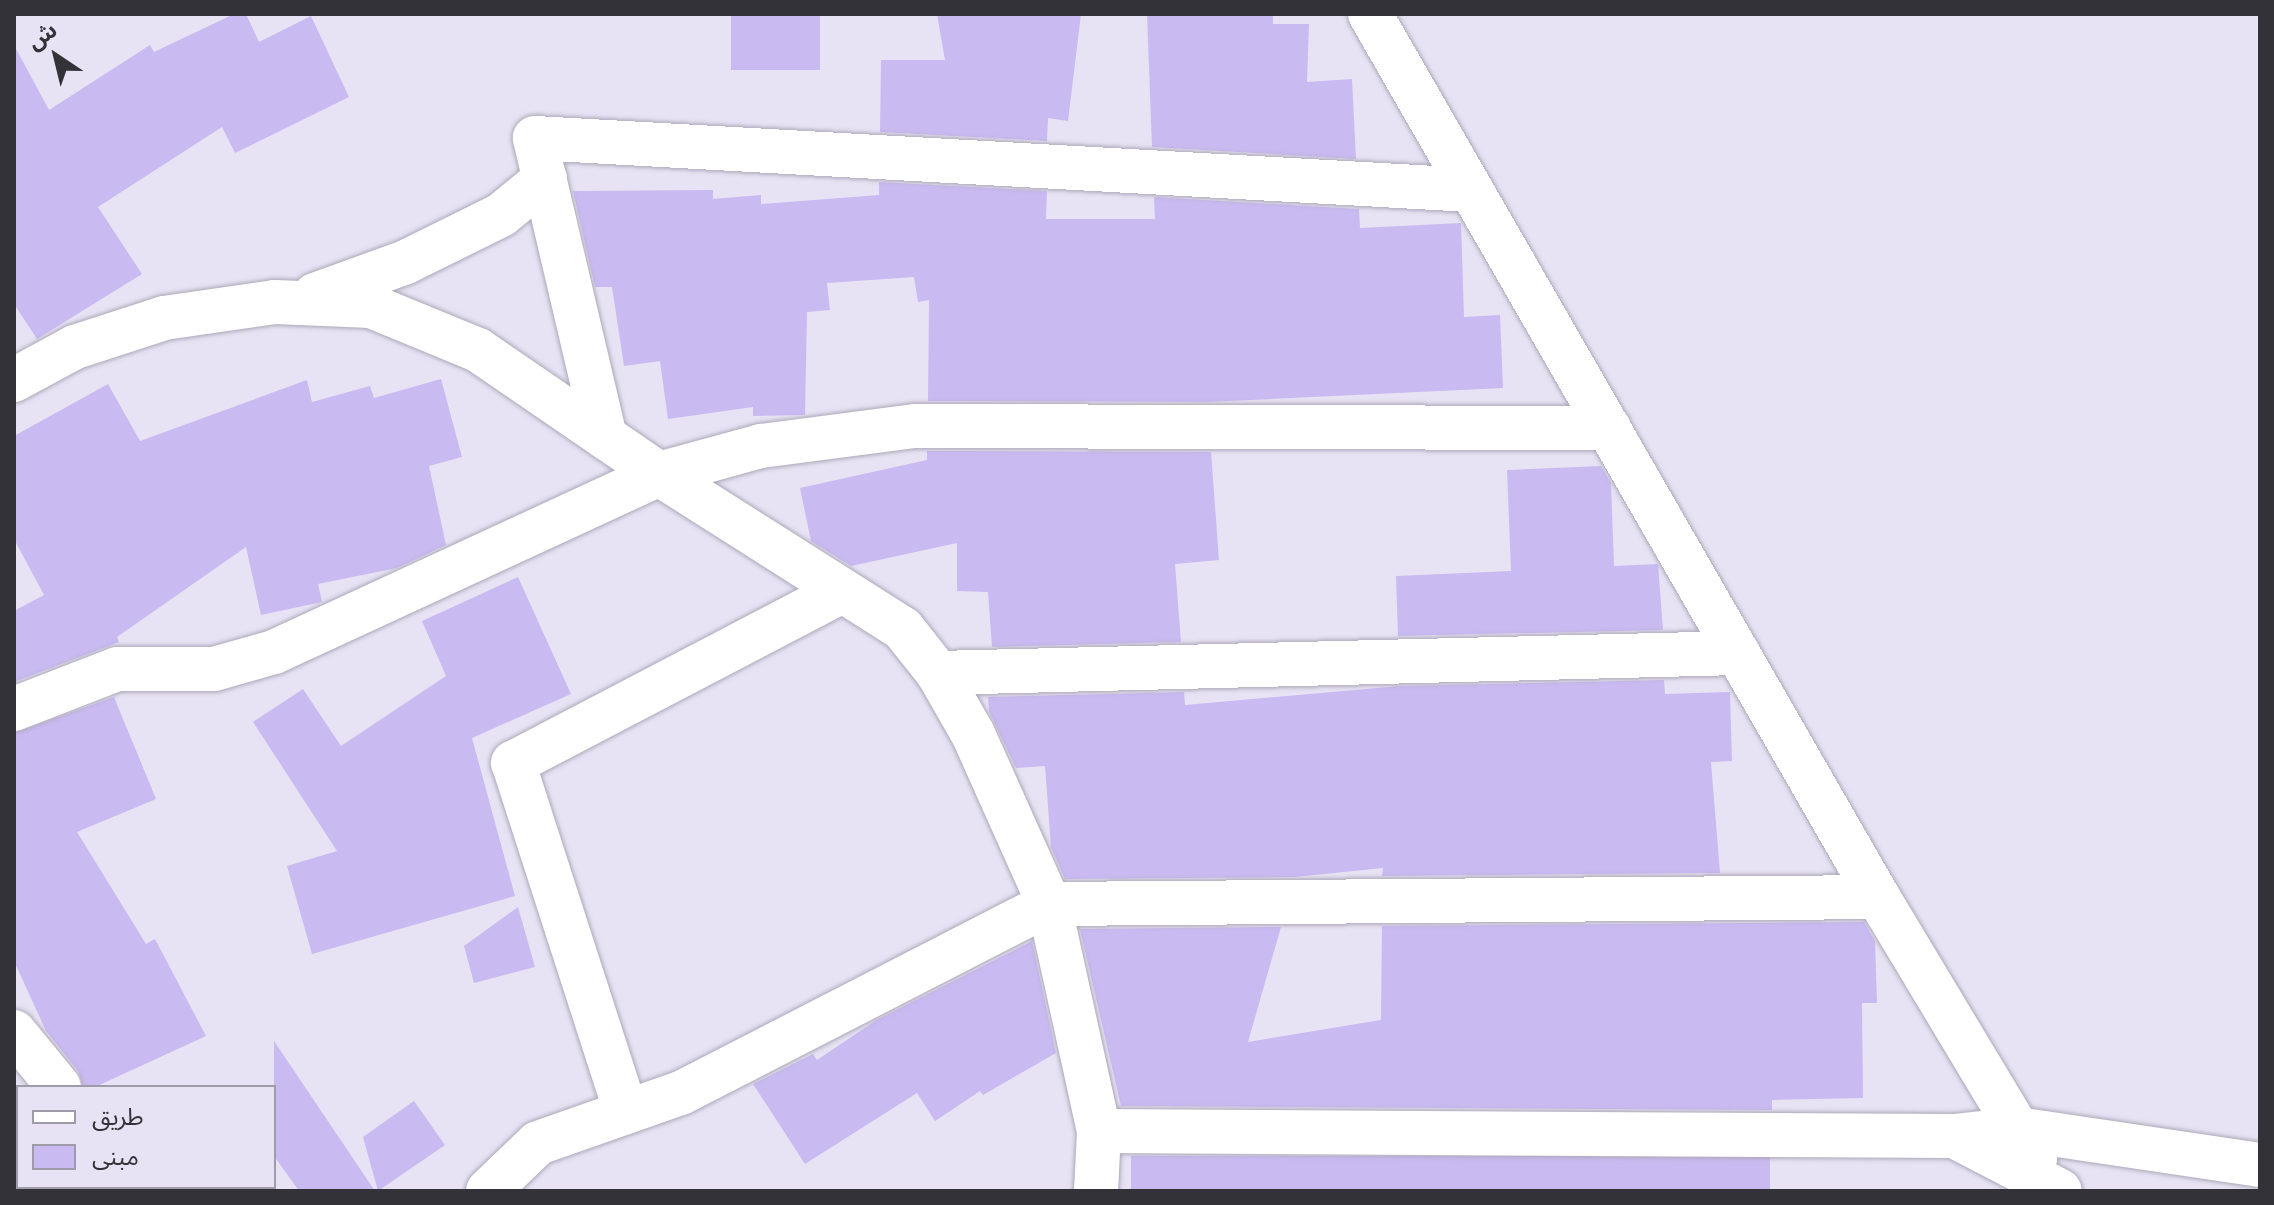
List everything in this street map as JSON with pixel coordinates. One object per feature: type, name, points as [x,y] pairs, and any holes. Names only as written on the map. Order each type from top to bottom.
[{"type":"street","points":[[1370,14],[1878,897],[2056,1190]]},
{"type":"street","points":[[605,437],[535,138],[1471,190]]},
{"type":"street","points":[[294,302],[433,248],[501,215],[545,179]]},
{"type":"street","points":[[14,380],[75,347],[164,318],[294,302],[371,306],[478,350],[659,474],[903,629],[938,673],[973,734],[1049,904],[1099,1131],[1096,1191]]},
{"type":"street","points":[[14,709],[117,669],[214,669],[274,652],[659,474],[761,446],[915,426],[1609,428]]},
{"type":"street","points":[[626,1112],[513,763],[842,591]]},
{"type":"street","points":[[938,673],[1738,653]]},
{"type":"street","points":[[488,1191],[538,1143],[681,1093],[1049,904],[1878,897]]},
{"type":"street","points":[[14,1032],[57,1085]]},
{"type":"street","points":[[1099,1131],[1954,1136],[2017,1129],[2260,1165]]},
{"type":"street","points":[[1954,1136],[2056,1190]]},
{"type":"building","points":[[234,14],[246,14],[259,42],[311,16],[349,97],[235,153],[222,127],[98,207],[142,274],[37,339],[14,304],[14,45],[49,110],[150,45],[154,52]]},
{"type":"building","points":[[731,14],[820,14],[820,70],[731,70]]},
{"type":"building","points":[[937,14],[1081,14],[1068,121],[1048,118],[1047,141],[880,132],[881,60],[945,60]]},
{"type":"building","points":[[1147,14],[1273,14],[1273,24],[1309,24],[1307,82],[1352,79],[1356,159],[1152,147]]},
{"type":"building","points":[[879,182],[1047,191],[1046,219],[1155,219],[1154,197],[1359,209],[1360,228],[1461,223],[1464,317],[1500,315],[1503,388],[1207,402],[928,401],[929,300],[918,302],[914,277],[827,283],[830,310],[807,312],[805,415],[753,416],[753,407],[668,419],[660,361],[624,366],[612,287],[595,287],[573,191],[713,190],[713,199],[761,195],[761,204],[879,195]]},
{"type":"building","points":[[441,379],[462,457],[429,466],[446,545],[397,568],[318,584],[322,602],[261,615],[246,547],[117,637],[119,642],[14,682],[14,611],[44,595],[14,539],[14,436],[108,384],[140,441],[307,380],[312,402],[370,386],[374,398]]},
{"type":"building","points":[[927,451],[1211,452],[1219,560],[1175,564],[1181,642],[992,647],[988,592],[957,591],[957,543],[851,566],[811,541],[800,488],[927,460]]},
{"type":"building","points":[[1601,466],[1611,483],[1614,566],[1658,564],[1663,630],[1398,636],[1396,576],[1511,571],[1507,470]]},
{"type":"building","points":[[518,577],[571,694],[472,738],[515,896],[312,954],[287,866],[337,851],[253,722],[303,689],[341,746],[446,676],[422,621]]},
{"type":"building","points":[[1664,680],[1665,694],[1730,692],[1732,761],[1711,762],[1720,873],[1382,876],[1383,868],[1295,877],[1065,879],[1051,847],[1045,766],[1016,768],[989,711],[988,697],[1184,692],[1185,705],[1400,686]]},
{"type":"building","points":[[114,697],[156,799],[77,832],[146,944],[155,939],[206,1036],[99,1085],[82,1085],[78,1071],[46,1031],[14,961],[14,733]]},
{"type":"building","points":[[518,907],[535,967],[474,983],[464,946]]},
{"type":"building","points":[[1864,922],[1875,941],[1877,1003],[1862,1003],[1863,1098],[1772,1100],[1772,1110],[1121,1106],[1080,929],[1281,927],[1248,1042],[1381,1020],[1382,926]]},
{"type":"building","points":[[1032,941],[1056,1053],[983,1095],[980,1091],[935,1121],[917,1093],[805,1164],[753,1084],[813,1054],[817,1060],[875,1021]]},
{"type":"building","points":[[274,1041],[375,1191],[299,1191],[276,1159]]},
{"type":"building","points":[[414,1101],[445,1145],[378,1191],[363,1137]]},
{"type":"building","points":[[1131,1156],[1770,1156],[1770,1191],[1131,1191]]}]
